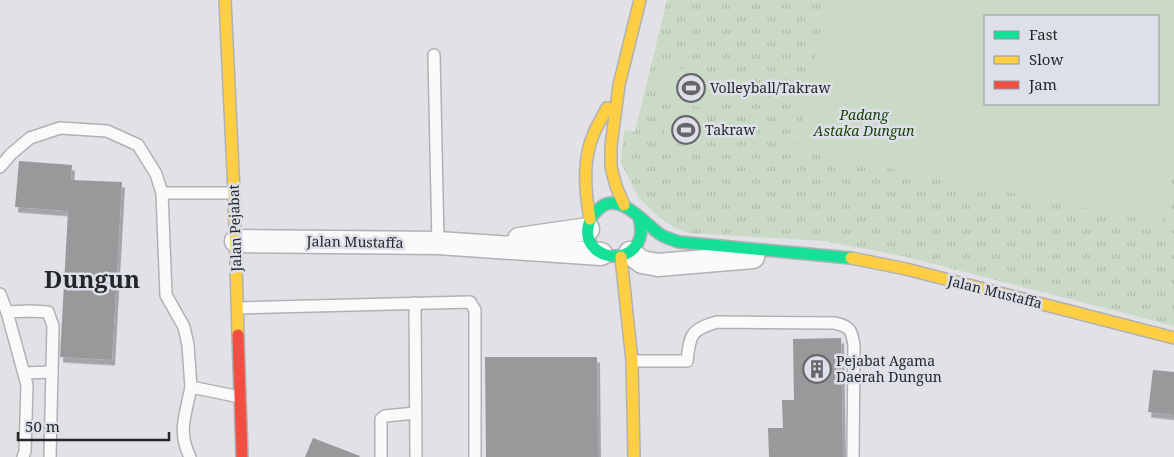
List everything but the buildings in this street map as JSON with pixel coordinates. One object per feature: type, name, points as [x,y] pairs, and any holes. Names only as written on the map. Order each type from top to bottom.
[{"type":"street","name":"Jalan Pejabat","points":[[225,0],[236,241],[242,457]]},
{"type":"street","points":[[624,205],[611,167],[611,146],[619,85],[640,0]]},
{"type":"street","points":[[589,224],[596,210],[604,205],[614,203],[624,205],[633,210],[639,217],[642,227],[641,237],[637,246],[617,255],[594,247],[589,238],[585,180],[589,153],[594,134],[619,85]]},
{"type":"street","name":"Jalan Mustaffa","points":[[639,217],[664,236],[687,243],[814,253],[882,264],[1174,338]]},
{"type":"street","name":"Jalan Mustaffa","points":[[474,245],[589,224]]},
{"type":"street","name":"Jalan Mustaffa","points":[[236,241],[474,245],[617,255],[658,265],[814,253]]},
{"type":"street","points":[[617,255],[632,361],[634,457]]},
{"type":"lane","points":[[434,55],[438,243]]},
{"type":"lane","points":[[0,167],[11,154],[30,138],[60,128],[107,131],[138,145],[156,174],[162,193],[166,295],[184,327],[188,345],[191,387],[182,430],[184,445],[190,457]]},
{"type":"lane","points":[[162,193],[234,194]]},
{"type":"lane","points":[[0,294],[27,385],[25,451],[23,457]]},
{"type":"lane","points":[[238,308],[470,302],[474,310],[475,457]]},
{"type":"lane","points":[[415,303],[416,457]]},
{"type":"lane","points":[[6,312],[48,312],[52,326],[50,457]]},
{"type":"lane","points":[[632,361],[687,361],[689,339],[700,327],[717,322],[844,325],[852,333],[854,346],[853,457]]},
{"type":"lane","points":[[24,373],[52,372]]},
{"type":"lane","points":[[191,387],[241,397]]},
{"type":"lane","points":[[381,457],[381,419],[385,416],[416,413]]},
{"type":"green space","name":"Padang Astaka Dungun","points":[[667,0],[1174,0],[1174,326],[907,257],[824,241],[688,233],[673,227],[659,217],[639,198],[621,163],[624,130],[635,132]]},
{"type":"green space","points":[[827,0],[1174,0],[1174,159],[1161,223],[797,150]]},
{"type":"green space","name":"Volleyball/Takraw","points":[[661,66],[726,74],[722,110],[656,101]]},
{"type":"green space","name":"Takraw","points":[[666,114],[708,119],[705,146],[663,141]]},
{"type":"traffic: fast","points":[[639,217],[641,232],[637,244],[630,252],[620,256],[609,256],[600,252],[592,245],[588,236],[591,218],[600,208],[607,204],[615,203],[632,211],[661,235],[679,242],[851,258]]},
{"type":"traffic: slow","points":[[225,0],[234,193],[238,335]]},
{"type":"traffic: slow","points":[[624,205],[611,167],[611,146],[619,85],[640,0]]},
{"type":"traffic: slow","points":[[590,219],[586,187],[586,165],[590,143],[607,108]]},
{"type":"traffic: slow","points":[[621,257],[632,361],[634,457]]},
{"type":"traffic: slow","points":[[851,258],[906,269],[1174,338]]},
{"type":"traffic: jam","points":[[238,335],[242,457]]},
{"type":"place","name":"Volleyball/Takraw","points":[[691,88]]},
{"type":"place","name":"Takraw","points":[[686,130]]},
{"type":"place","name":"Pejabat Agama Daerah Dungun","points":[[817,369]]},
{"type":"district","name":"Dungun","points":[[92,280]]}]
